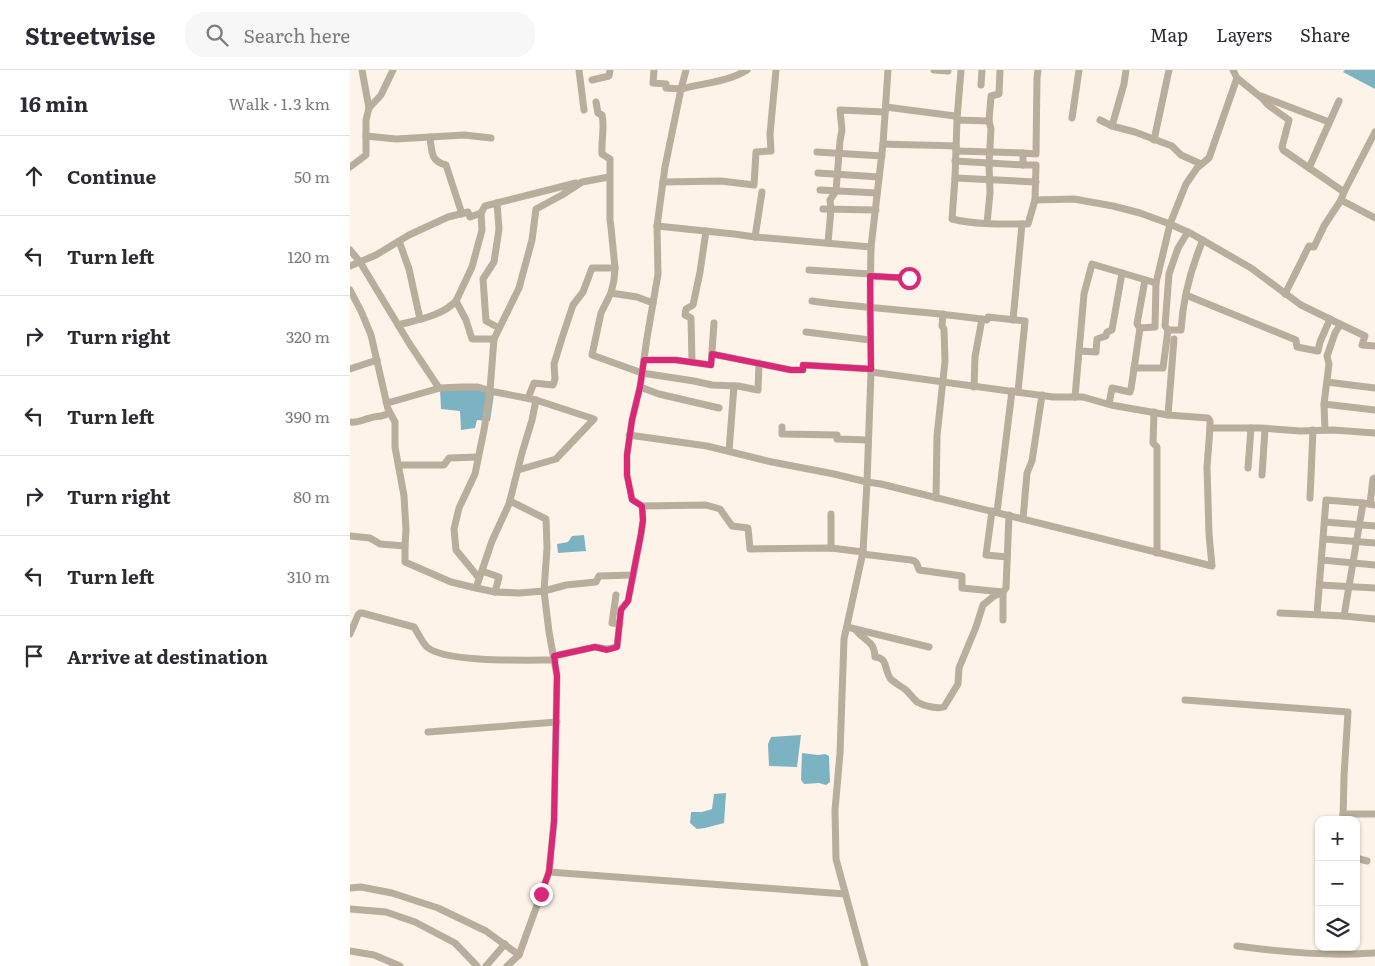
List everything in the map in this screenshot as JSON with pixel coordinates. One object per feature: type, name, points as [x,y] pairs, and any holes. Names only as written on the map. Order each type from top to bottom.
[{"type":"street","points":[[350,167],[366,155],[366,120],[369,108],[362,70]]},
{"type":"street","points":[[369,108],[381,95],[394,70]]},
{"type":"street","points":[[579,70],[584,110]]},
{"type":"street","points":[[592,80],[610,76],[610,70]]},
{"type":"street","points":[[654,70],[654,83],[666,84],[666,88],[682,89],[721,80],[747,70]]},
{"type":"street","points":[[686,70],[671,137],[657,226],[658,274],[640,387],[629,435],[627,475],[632,500],[642,506],[706,505],[720,509],[732,526],[748,528],[750,548],[831,548],[907,559],[915,561],[919,570],[962,576],[962,588],[1003,592]]},
{"type":"street","points":[[664,182],[721,181],[754,185],[756,152],[771,151],[770,134],[776,70]]},
{"type":"street","points":[[864,966],[836,859],[835,810],[840,753],[844,639],[862,553],[867,482],[871,370],[871,247],[882,156],[888,70]]},
{"type":"street","points":[[934,70],[948,71]]},
{"type":"street","points":[[955,161],[1036,165],[1035,200],[1028,224],[987,224],[952,219],[956,118],[961,70]]},
{"type":"street","points":[[981,85],[982,70]]},
{"type":"street","points":[[987,224],[990,193],[989,152],[991,129],[988,121],[991,96],[999,94],[1000,70]]},
{"type":"street","points":[[883,144],[926,145],[989,152],[1036,154],[1038,70]]},
{"type":"street","points":[[1072,118],[1079,70]]},
{"type":"street","points":[[1112,126],[1126,70]]},
{"type":"street","points":[[1154,140],[1169,70]]},
{"type":"street","points":[[1232,70],[1237,78],[1268,105],[1289,120],[1282,149],[1342,196],[1375,218]]},
{"type":"street","points":[[1140,328],[1155,327],[1156,283],[1170,224],[1186,184],[1196,168],[1209,158],[1237,78]]},
{"type":"street","points":[[1258,96],[1329,122]]},
{"type":"street","points":[[1308,168],[1339,101]]},
{"type":"street","points":[[596,102],[598,113],[602,115],[604,122],[601,139],[602,154],[610,159],[610,220],[615,268],[611,293],[601,313],[592,355],[642,373],[712,385],[758,390],[759,363]]},
{"type":"street","points":[[828,243],[827,209],[836,191],[842,130],[840,110],[885,110],[988,121]]},
{"type":"street","points":[[1100,120],[1112,126],[1135,132],[1172,146],[1181,155],[1201,164]]},
{"type":"street","points":[[1286,294],[1309,246],[1314,247],[1375,132]]},
{"type":"street","points":[[366,136],[396,138],[464,135],[491,138]]},
{"type":"street","points":[[430,136],[433,156],[439,163],[446,165],[462,214]]},
{"type":"street","points":[[817,152],[882,156]]},
{"type":"street","points":[[1023,153],[1024,165]]},
{"type":"street","points":[[818,173],[879,177]]},
{"type":"street","points":[[398,325],[420,319],[451,306],[456,301],[472,267],[482,230],[481,213],[485,206],[609,177]]},
{"type":"street","points":[[955,178],[1036,182]]},
{"type":"street","points":[[495,592],[499,577],[480,575],[456,550],[454,529],[459,508],[475,474],[490,390],[494,339],[519,288],[532,240],[536,209],[582,182]]},
{"type":"street","points":[[820,190],[877,193]]},
{"type":"street","points":[[755,237],[762,192]]},
{"type":"street","points":[[1035,200],[1074,199],[1140,213],[1170,224],[1203,240],[1259,272],[1301,305],[1365,336],[1362,344],[1375,346]]},
{"type":"street","points":[[497,203],[499,229],[494,262],[483,279],[486,321],[500,328]]},
{"type":"street","points":[[827,209],[876,210]]},
{"type":"street","points":[[350,266],[376,255],[409,235],[448,217],[468,212],[470,217],[481,213]]},
{"type":"street","points":[[1013,320],[1022,224]]},
{"type":"street","points":[[657,226],[871,247]]},
{"type":"street","points":[[692,362],[691,318],[685,315],[686,308],[692,306],[700,272],[706,231]]},
{"type":"street","points":[[1134,368],[1163,368],[1168,330],[1165,326],[1169,274],[1178,248],[1188,232]]},
{"type":"street","points":[[1168,330],[1181,330],[1182,313],[1194,261],[1203,240]]},
{"type":"street","points":[[399,241],[409,269],[420,319]]},
{"type":"street","points":[[350,250],[360,262],[439,388]]},
{"type":"street","points":[[1075,397],[1084,294],[1092,264],[1156,283]]},
{"type":"street","points":[[528,398],[534,383],[553,385],[555,379],[554,364],[573,305],[583,292],[592,268],[615,268]]},
{"type":"street","points":[[809,270],[916,279]]},
{"type":"street","points":[[1079,351],[1096,352],[1097,339],[1106,336],[1107,332],[1112,330],[1122,273]]},
{"type":"street","points":[[1109,404],[1112,388],[1130,392],[1140,328],[1137,324],[1145,280]]},
{"type":"street","points":[[350,290],[362,311],[371,335],[386,402],[394,422],[395,447],[404,496],[405,562],[451,582],[495,592],[544,591],[566,585],[596,582],[600,576],[634,575]]},
{"type":"street","points":[[611,293],[653,303]]},
{"type":"street","points":[[1186,295],[1296,340],[1297,347],[1318,351],[1330,319]]},
{"type":"street","points":[[456,301],[466,320],[472,338],[494,339]]},
{"type":"street","points":[[812,301],[987,320],[988,317],[1025,321],[1015,392],[986,555],[1007,557]]},
{"type":"street","points":[[936,498],[937,436],[945,361],[944,329],[942,326],[943,314]]},
{"type":"street","points":[[974,387],[975,357],[982,319]]},
{"type":"street","points":[[644,360],[676,360],[711,365],[714,323]]},
{"type":"street","points":[[1325,430],[1324,404],[1329,364],[1327,356],[1340,324]]},
{"type":"street","points":[[806,332],[870,340]]},
{"type":"street","points":[[1168,415],[1174,339]]},
{"type":"street","points":[[629,435],[706,446],[772,462],[880,484],[1212,566],[1207,467],[1210,428],[1208,418],[1168,415],[1083,397],[1053,397],[974,387],[871,370],[803,365],[803,370],[791,370],[712,354]]},
{"type":"street","points":[[350,369],[377,360]]},
{"type":"street","points":[[1327,382],[1375,388]]},
{"type":"street","points":[[729,452],[734,386]]},
{"type":"street","points":[[386,402],[439,388],[478,387],[536,400],[594,419],[556,460],[518,470]]},
{"type":"street","points":[[640,387],[659,394],[719,408]]},
{"type":"street","points":[[1023,519],[1027,474],[1032,461],[1042,395]]},
{"type":"street","points":[[476,588],[492,541],[510,501],[536,400]]},
{"type":"street","points":[[1324,404],[1375,410]]},
{"type":"street","points":[[1154,412],[1152,443],[1157,447],[1157,552]]},
{"type":"street","points":[[350,422],[359,423],[371,417],[375,418],[389,413]]},
{"type":"street","points":[[782,427],[782,434],[837,435],[837,438],[868,440]]},
{"type":"street","points":[[1210,428],[1375,433]]},
{"type":"street","points":[[1248,468],[1251,428]]},
{"type":"street","points":[[1262,475],[1265,429]]},
{"type":"street","points":[[1310,498],[1313,430]]},
{"type":"street","points":[[399,465],[444,465],[448,458],[478,457]]},
{"type":"street","points":[[1344,616],[1359,525],[1369,504],[1373,479],[1375,478]]},
{"type":"street","points":[[1317,614],[1326,500],[1369,504]]},
{"type":"street","points":[[507,966],[519,955],[549,872],[554,822],[557,722],[557,676],[544,591],[547,539],[546,519],[510,501]]},
{"type":"street","points":[[350,634],[358,615],[362,613],[414,627],[427,647],[456,657],[513,660],[554,658],[595,647],[607,650],[617,647],[621,610],[628,601],[634,575],[643,520],[642,506]]},
{"type":"street","points":[[831,514],[831,548]]},
{"type":"street","points":[[1003,620],[1003,592],[1006,588],[1009,515]]},
{"type":"street","points":[[1325,522],[1375,526]]},
{"type":"street","points":[[350,536],[370,538],[380,544],[405,546]]},
{"type":"street","points":[[1324,539],[1375,543]]},
{"type":"street","points":[[1322,560],[1375,565]]},
{"type":"street","points":[[1320,585],[1375,588]]},
{"type":"street","points":[[856,630],[872,644],[875,657],[880,658],[885,663],[891,679],[918,703],[938,708],[944,707],[958,684],[958,668],[976,627],[983,605],[994,596],[1003,592]]},
{"type":"street","points":[[616,595],[612,623],[620,624]]},
{"type":"street","points":[[1280,613],[1375,619]]},
{"type":"street","points":[[847,627],[929,647]]},
{"type":"street","points":[[1185,700],[1348,712],[1343,816]]},
{"type":"street","points":[[428,732],[557,722]]},
{"type":"street","points":[[1354,816],[1375,814]]},
{"type":"street","points":[[1360,859],[1366,861]]},
{"type":"street","points":[[549,872],[845,894]]},
{"type":"street","points":[[350,888],[361,886],[392,893],[438,908],[486,931],[519,955]]},
{"type":"street","points":[[350,909],[386,912],[415,922],[455,943],[477,966]]},
{"type":"street","points":[[486,966],[505,944]]},
{"type":"street","points":[[1237,946],[1323,953],[1375,953]]},
{"type":"street","points":[[350,951],[374,955],[400,966]]},
{"type":"water","points":[[1345,70],[1375,70],[1375,89],[1343,72]]},
{"type":"water","points":[[478,388],[494,394],[490,421],[477,420],[475,428],[461,430],[460,411],[441,409],[440,389]]},
{"type":"water","points":[[584,535],[586,551],[558,553],[557,544],[568,542],[572,536]]},
{"type":"water","points":[[801,735],[797,767],[769,766],[768,744],[771,737]]},
{"type":"water","points":[[802,753],[825,754],[829,756],[830,782],[826,785],[819,783],[804,784],[801,780]]},
{"type":"water","points":[[726,793],[724,823],[697,829],[690,823],[691,812],[702,812],[712,809],[714,794]]},
{"type":"route","points":[[541,894],[549,872],[554,822],[557,676],[554,656],[595,647],[607,650],[617,647],[621,610],[628,601],[643,520],[642,506],[632,500],[627,475],[627,455],[629,435],[644,360],[676,360],[711,365],[712,354],[791,370],[803,370],[803,365],[871,369],[870,276],[909,278]]}]
